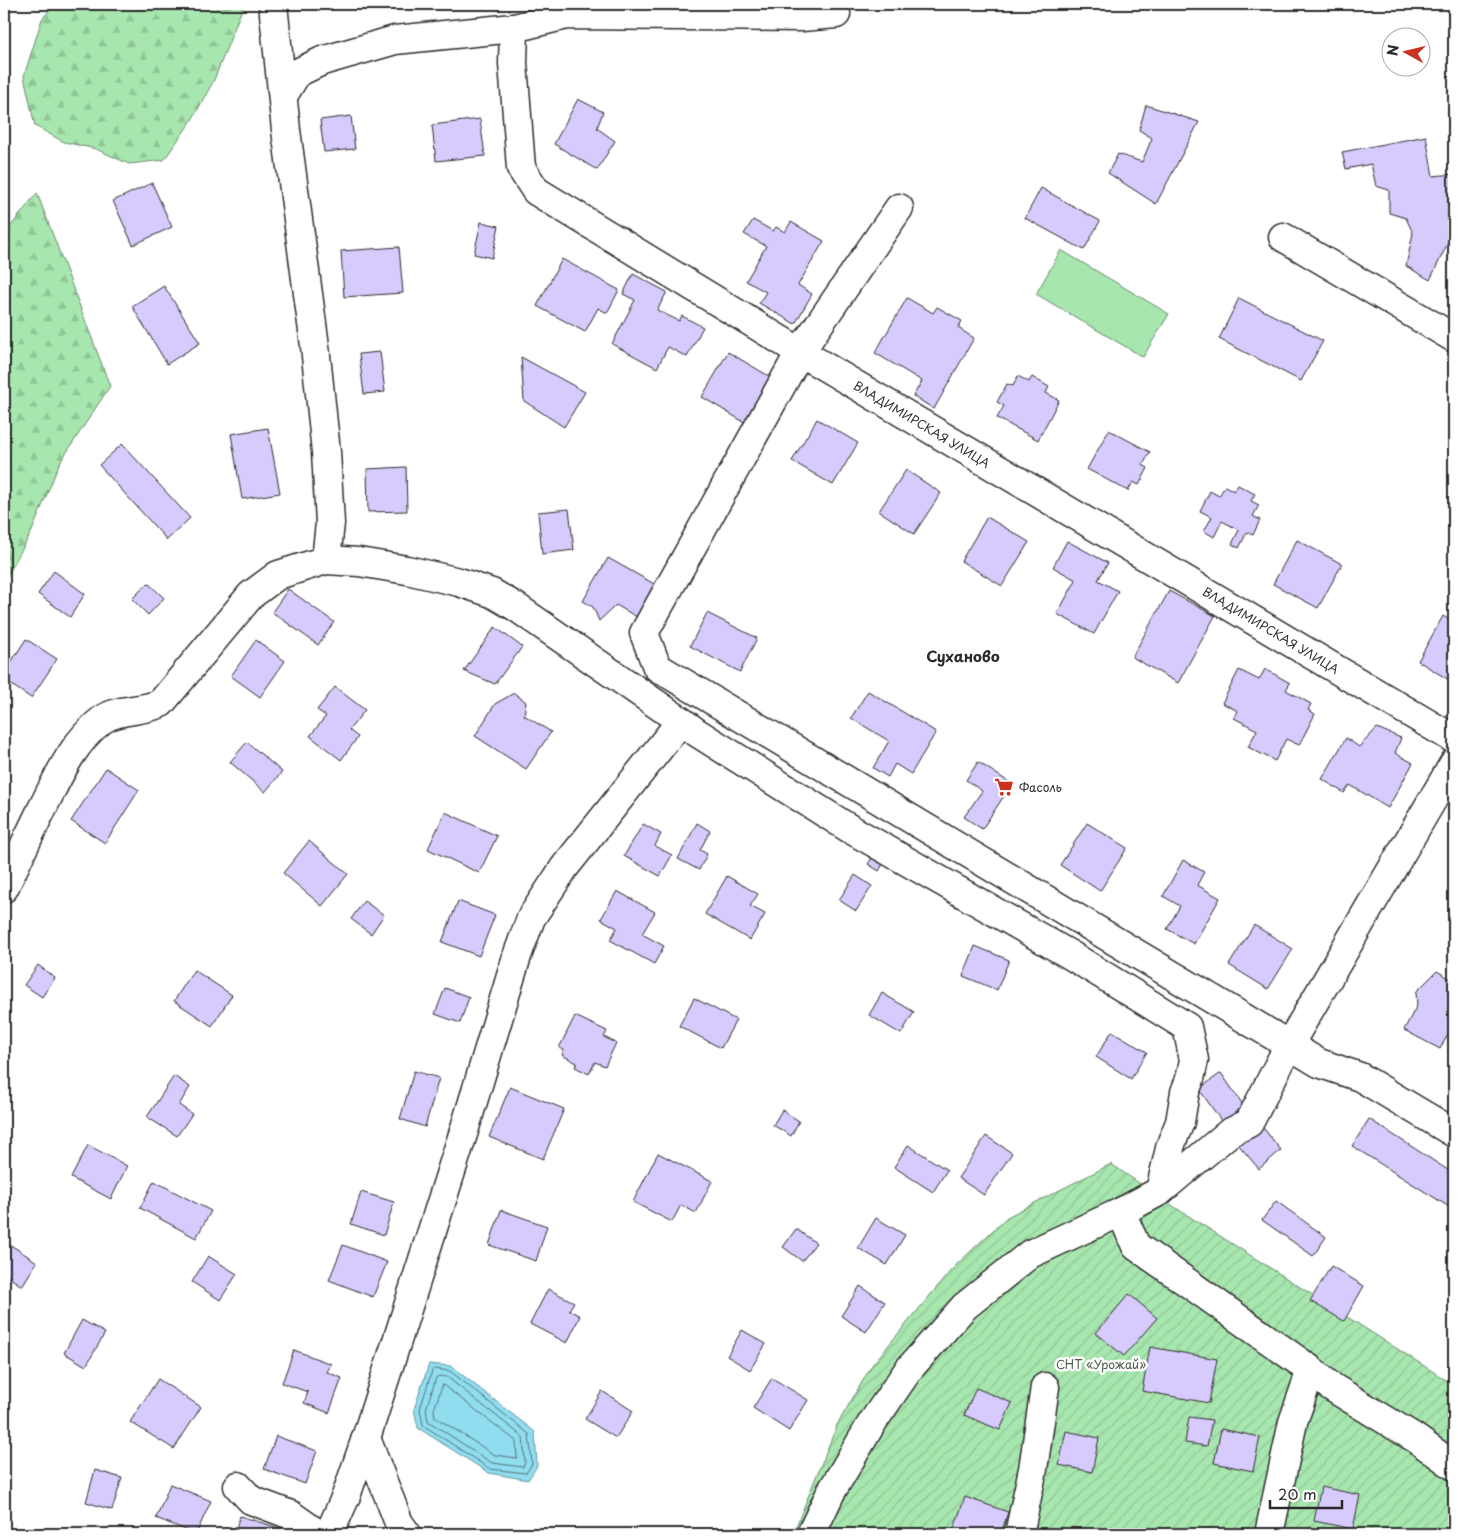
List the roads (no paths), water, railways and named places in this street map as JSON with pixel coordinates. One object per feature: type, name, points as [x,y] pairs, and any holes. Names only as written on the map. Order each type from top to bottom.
[{"type":"street","points":[[273,4],[286,130],[315,346],[326,452],[330,523],[326,560]]},
{"type":"street","points":[[283,96],[297,72],[331,59],[395,40],[514,28],[567,15],[802,17],[836,14]]},
{"type":"street","name":"ВЛАДИМИРСКАЯ УЛИЦА","points":[[514,28],[513,63],[521,168],[536,191],[800,352],[1454,739]]},
{"type":"street","points":[[899,208],[800,352],[644,633],[657,667],[1289,1046],[1319,1063],[1360,1077],[1454,1134]]},
{"type":"street","points":[[1283,237],[1454,338]]},
{"type":"street","points":[[4,888],[60,773],[80,742],[103,719],[161,703],[251,596],[278,575],[326,560],[359,562],[407,570],[459,582],[492,593],[696,732],[847,828],[1072,956],[1187,1027],[1194,1060],[1185,1092],[1180,1122],[1171,1144],[1160,1191]]},
{"type":"street","points":[[329,1534],[346,1496],[366,1438],[464,1131],[517,956],[531,918],[564,868],[682,721]]},
{"type":"street","points":[[811,1534],[831,1492],[872,1423],[909,1369],[964,1307],[1030,1254],[1121,1212],[1160,1191],[1229,1133],[1249,1123],[1289,1046],[1454,763]]},
{"type":"street","points":[[1121,1212],[1136,1246],[1312,1370],[1330,1386],[1415,1438],[1454,1466]]},
{"type":"street","points":[[1268,1534],[1293,1422],[1312,1370]]},
{"type":"street","points":[[1019,1534],[1033,1469],[1045,1387]]},
{"type":"street","points":[[366,1438],[406,1534]]},
{"type":"street","points":[[238,1486],[252,1500],[291,1515],[318,1534]]},
{"type":"water","points":[[429,1364],[451,1366],[535,1432],[537,1466],[528,1480],[489,1473],[418,1428],[414,1409]]},
{"type":"place","name":"Фасоль","points":[[1004,787]]},
{"type":"district","name":"Суханово","points":[[963,655]]},
{"type":"park label","name":"СНТ «Урожай»","points":[[1101,1364]]}]
